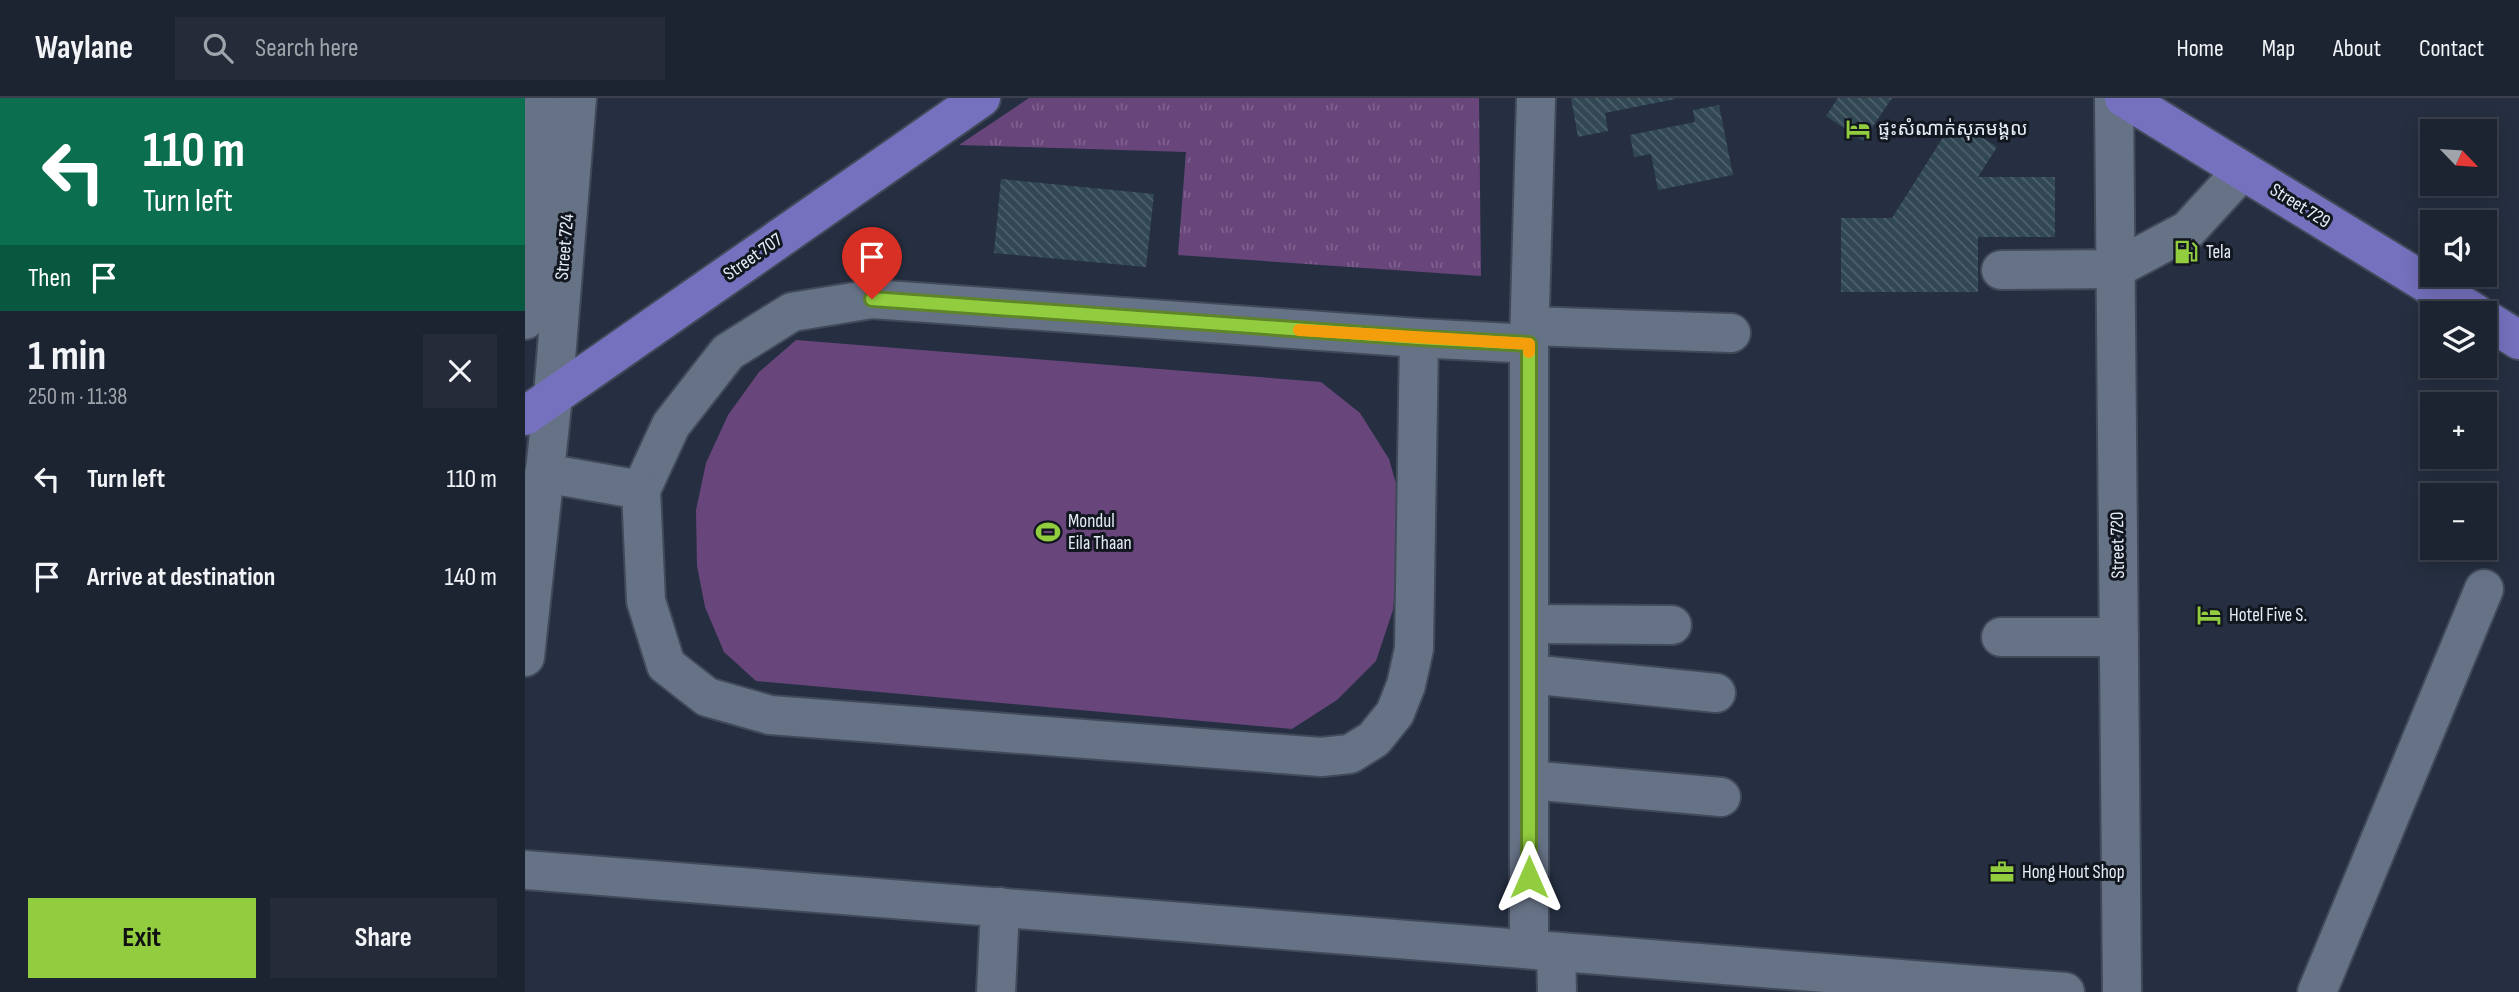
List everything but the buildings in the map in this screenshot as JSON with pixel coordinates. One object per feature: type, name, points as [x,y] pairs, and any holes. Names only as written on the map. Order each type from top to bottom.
[{"type":"main road","name":"Street 707","points":[[539,406],[981,98]]},
{"type":"main road","name":"Street 729","points":[[2125,98],[2455,301]]},
{"type":"main road","points":[[2497,326],[2519,340]]},
{"type":"street","points":[[525,320],[543,98]]},
{"type":"street","name":"Street 724","points":[[525,657],[544,473],[539,406],[577,98]]},
{"type":"street","points":[[1535,98],[1529,335],[1529,780],[1543,950],[1557,992]]},
{"type":"street","name":"Street 720","points":[[2113,98],[2122,992]]},
{"type":"street","points":[[2001,270],[2115,269],[2188,230],[2242,171]]},
{"type":"street","points":[[1419,338],[1414,649],[1406,685],[1395,713],[1374,739],[1350,754],[1321,757],[771,715],[707,697],[666,665],[646,601],[641,490],[671,425],[728,352],[792,312],[872,299],[1419,338],[1731,333]]},
{"type":"street","points":[[544,473],[641,490]]},
{"type":"street","points":[[2317,992],[2484,589]]},
{"type":"street","points":[[1529,624],[1672,625]]},
{"type":"street","points":[[2001,637],[2119,637]]},
{"type":"street","points":[[1529,674],[1716,694]]},
{"type":"street","points":[[1529,780],[1721,797]]},
{"type":"street","points":[[525,870],[2065,992]]},
{"type":"street","points":[[996,992],[1000,908]]},
{"type":"green space","points":[[1029,98],[1479,98],[1481,276],[1178,255],[1186,152],[959,145]]},
{"type":"green space","name":"Mondul Eila Thaan","points":[[796,340],[1321,382],[1360,413],[1389,459],[1400,498],[1399,555],[1393,610],[1376,661],[1337,700],[1292,729],[756,681],[724,652],[705,607],[697,566],[696,510],[706,463],[728,415],[759,372]]},
{"type":"slow traffic","points":[[1299,330],[1529,344],[1529,352]]},
{"type":"place","name":"ផ្ទះសំណាក់សុភមង្គល","points":[[1858,129]]},
{"type":"place","name":"Tela","points":[[2186,252]]},
{"type":"place","name":"Mondul Eila Thaan","points":[[1048,532]]},
{"type":"place","name":"Hotel Five S.","points":[[2209,615]]},
{"type":"place","name":"Hong Hout Shop","points":[[2002,872]]},
{"type":"route","points":[[872,299],[1529,344],[1529,877]]}]
